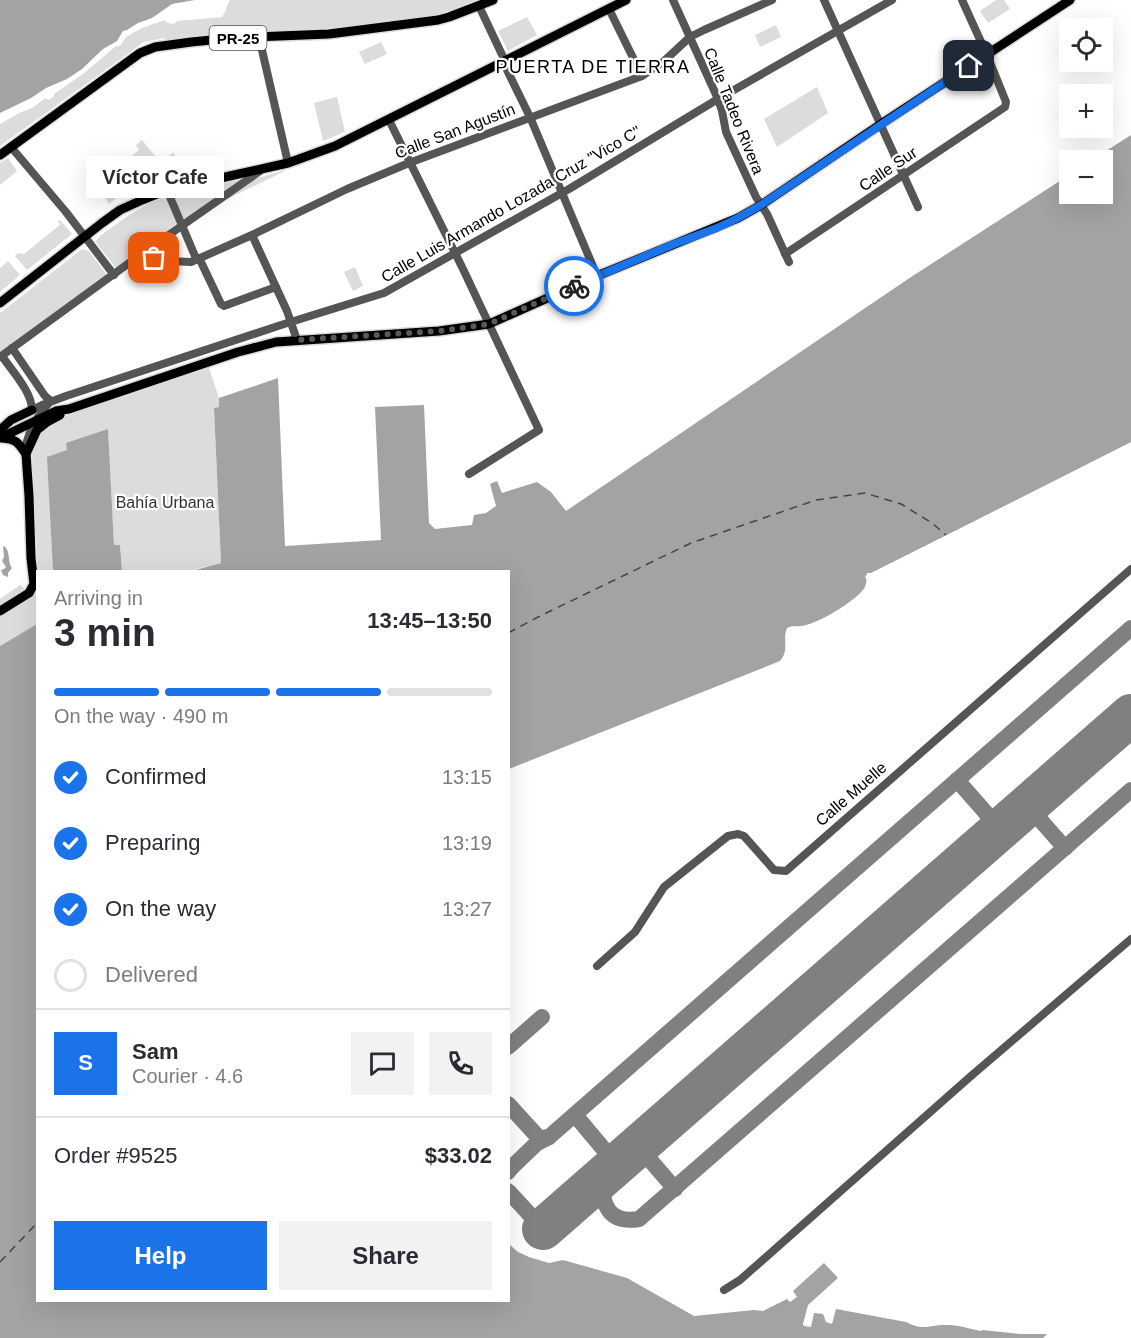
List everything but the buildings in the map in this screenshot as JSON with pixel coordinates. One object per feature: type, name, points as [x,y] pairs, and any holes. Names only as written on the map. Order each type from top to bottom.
[{"type":"main road","name":"PR-25","points":[[0,154],[147,50],[155,47],[259,37],[329,34],[438,20],[449,18],[493,0]]},
{"type":"main road","points":[[0,303],[120,210],[166,190],[288,163],[335,146],[626,0]]},
{"type":"main road","points":[[0,430],[11,420],[69,409],[238,352],[276,342],[440,331],[489,324],[597,276],[738,218],[1070,0]]},
{"type":"main road","points":[[0,611],[29,593],[34,584],[26,454],[33,437],[42,425],[69,409]]},
{"type":"main road","points":[[0,438],[35,414]]},
{"type":"main road","points":[[0,438],[14,440],[26,454]]},
{"type":"street","name":"Calle Tadeo Rivera","points":[[673,0],[718,99],[726,132],[787,258]]},
{"type":"street","name":"Calle San Agustín","points":[[140,255],[168,261],[191,262],[409,163],[642,76],[663,62],[690,37],[772,0]]},
{"type":"street","points":[[824,0],[918,207]]},
{"type":"street","name":"Calle Luis Armando Lozada Cruz \"Vico C\"","points":[[51,402],[291,321],[384,293],[892,0]]},
{"type":"street","points":[[962,0],[987,54]]},
{"type":"street","points":[[479,6],[530,117],[597,276]]},
{"type":"street","points":[[609,9],[642,76]]},
{"type":"street","points":[[259,37],[288,163]]},
{"type":"street","name":"Calle Sur","points":[[787,258],[1005,106],[1006,102],[987,54]]},
{"type":"street","points":[[389,120],[539,429],[469,474]]},
{"type":"street","points":[[11,147],[48,189],[114,275]]},
{"type":"street","points":[[26,454],[26,443],[35,414],[32,402],[27,391],[1,356],[264,168]]},
{"type":"street","points":[[166,190],[195,256],[201,262],[221,304],[224,306],[276,287]]},
{"type":"street","points":[[252,236],[291,321],[297,340]]},
{"type":"street","points":[[12,348],[51,402],[35,414]]},
{"type":"street","name":"Calle Muelle","points":[[597,966],[636,932],[664,887],[728,837],[738,834],[744,836],[774,870],[786,871],[822,837],[1131,569]]},
{"type":"street","points":[[724,1290],[740,1280],[971,1076],[1131,939]]},
{"type":"green space","points":[[230,0],[480,0],[437,15],[358,27],[319,31],[237,33],[164,40],[165,38],[144,42],[0,146],[0,124],[32,108],[45,98],[49,100],[116,46],[120,46],[126,37],[142,28],[165,20],[173,24],[178,21],[222,17]]},
{"type":"green space","points":[[996,0],[1004,0],[1010,9],[988,23],[980,11]]},
{"type":"green space","points":[[527,17],[537,35],[508,51],[498,31]]},
{"type":"green space","points":[[776,25],[781,37],[760,47],[755,35]]},
{"type":"green space","points":[[381,42],[387,54],[365,64],[359,52]]},
{"type":"green space","points":[[817,87],[828,113],[777,147],[764,119]]},
{"type":"green space","points":[[337,97],[345,132],[323,141],[314,103]]},
{"type":"green space","points":[[142,140],[160,162],[174,152],[180,177],[130,189],[109,204],[100,186],[110,178],[108,175],[139,150],[136,145]]},
{"type":"green space","points":[[8,158],[17,171],[0,185],[0,163]]},
{"type":"green space","points":[[285,171],[221,202],[254,179]]},
{"type":"green space","points":[[243,179],[186,219],[183,218],[174,200],[178,194]]},
{"type":"green space","points":[[163,198],[167,199],[176,224],[115,267],[96,241],[130,215]]},
{"type":"green space","points":[[60,220],[72,234],[27,270],[15,256],[18,253],[24,254],[61,224],[57,222]]},
{"type":"green space","points":[[82,249],[89,251],[107,275],[0,352],[0,313]]},
{"type":"green space","points":[[8,261],[20,275],[0,292],[0,268]]},
{"type":"green space","points":[[355,267],[363,286],[353,291],[344,272]]},
{"type":"green space","name":"Bahía Urbana","points":[[209,368],[219,398],[219,407],[214,408],[221,563],[192,570],[122,570],[120,545],[114,545],[108,430],[66,444],[68,450],[48,457],[53,570],[38,570],[32,451],[42,432],[68,415]]},
{"type":"green space","points":[[20,585],[26,590],[15,598],[0,604],[0,599]]},
{"type":"green space","points":[[36,590],[36,625],[0,646],[0,615],[31,597]]},
{"type":"shaded area","points":[[0,0],[195,0],[172,4],[152,18],[123,31],[117,41],[103,49],[82,69],[67,79],[0,113]]},
{"type":"shaded area","points":[[1131,135],[1131,442],[872,573],[867,573],[865,587],[846,605],[808,625],[787,628],[785,652],[780,661],[510,769],[510,570],[195,570],[221,563],[214,408],[219,407],[219,398],[278,378],[285,546],[381,540],[375,407],[424,405],[429,523],[435,529],[472,525],[474,515],[486,513],[496,506],[490,484],[497,481],[502,493],[537,482],[551,492],[566,511],[908,279],[1059,181],[1059,204],[1113,204],[1113,150],[1108,150]]},
{"type":"shaded area","points":[[108,429],[114,545],[120,545],[122,570],[53,570],[47,457],[67,450],[66,443]]},
{"type":"shaded area","points":[[3,546],[7,550],[12,568],[8,577],[3,575],[1,570],[6,567],[2,561]]},
{"type":"shaded area","points":[[36,625],[36,1302],[510,1302],[510,1245],[518,1252],[549,1263],[563,1260],[627,1278],[694,1316],[763,1311],[787,1299],[790,1302],[797,1297],[793,1291],[824,1263],[838,1278],[808,1305],[804,1326],[811,1327],[814,1313],[823,1314],[826,1322],[832,1324],[836,1309],[906,1322],[918,1327],[952,1325],[981,1331],[1047,1334],[1043,1338],[0,1338],[0,646]]},
{"type":"pier","points":[[1131,443],[1131,446],[870,576],[869,585],[865,576]]},
{"type":"ferry route","points":[[510,632],[691,543],[816,500],[865,493],[901,504],[932,523],[946,535]]},
{"type":"ferry route","points":[[0,1262],[36,1224]]},
{"type":"taxiway","points":[[510,1169],[537,1143],[549,1137],[1131,628]]},
{"type":"taxiway","points":[[957,780],[1000,829]]},
{"type":"taxiway","points":[[602,1178],[603,1196],[609,1211],[620,1218],[639,1219],[1131,790]]},
{"type":"taxiway","points":[[1027,805],[1065,848]]},
{"type":"taxiway","points":[[510,1045],[542,1017]]},
{"type":"taxiway","points":[[510,1106],[538,1137],[549,1137]]},
{"type":"taxiway","points":[[575,1115],[617,1165]]},
{"type":"taxiway","points":[[638,1146],[675,1189]]},
{"type":"taxiway","points":[[510,1193],[532,1217],[541,1221],[557,1218]]},
{"type":"runway","points":[[543,1229],[1131,715]]},
{"type":"way so far","points":[[154,258],[185,263],[198,259],[224,306],[276,287],[297,340],[440,331],[489,324],[574,286]]},
{"type":"place","name":"Víctor Cafe","points":[[154,258]]},
{"type":"district","name":"PUERTA DE TIERRA","points":[[593,67]]},
{"type":"route","points":[[574,286],[738,218],[969,66]]}]
